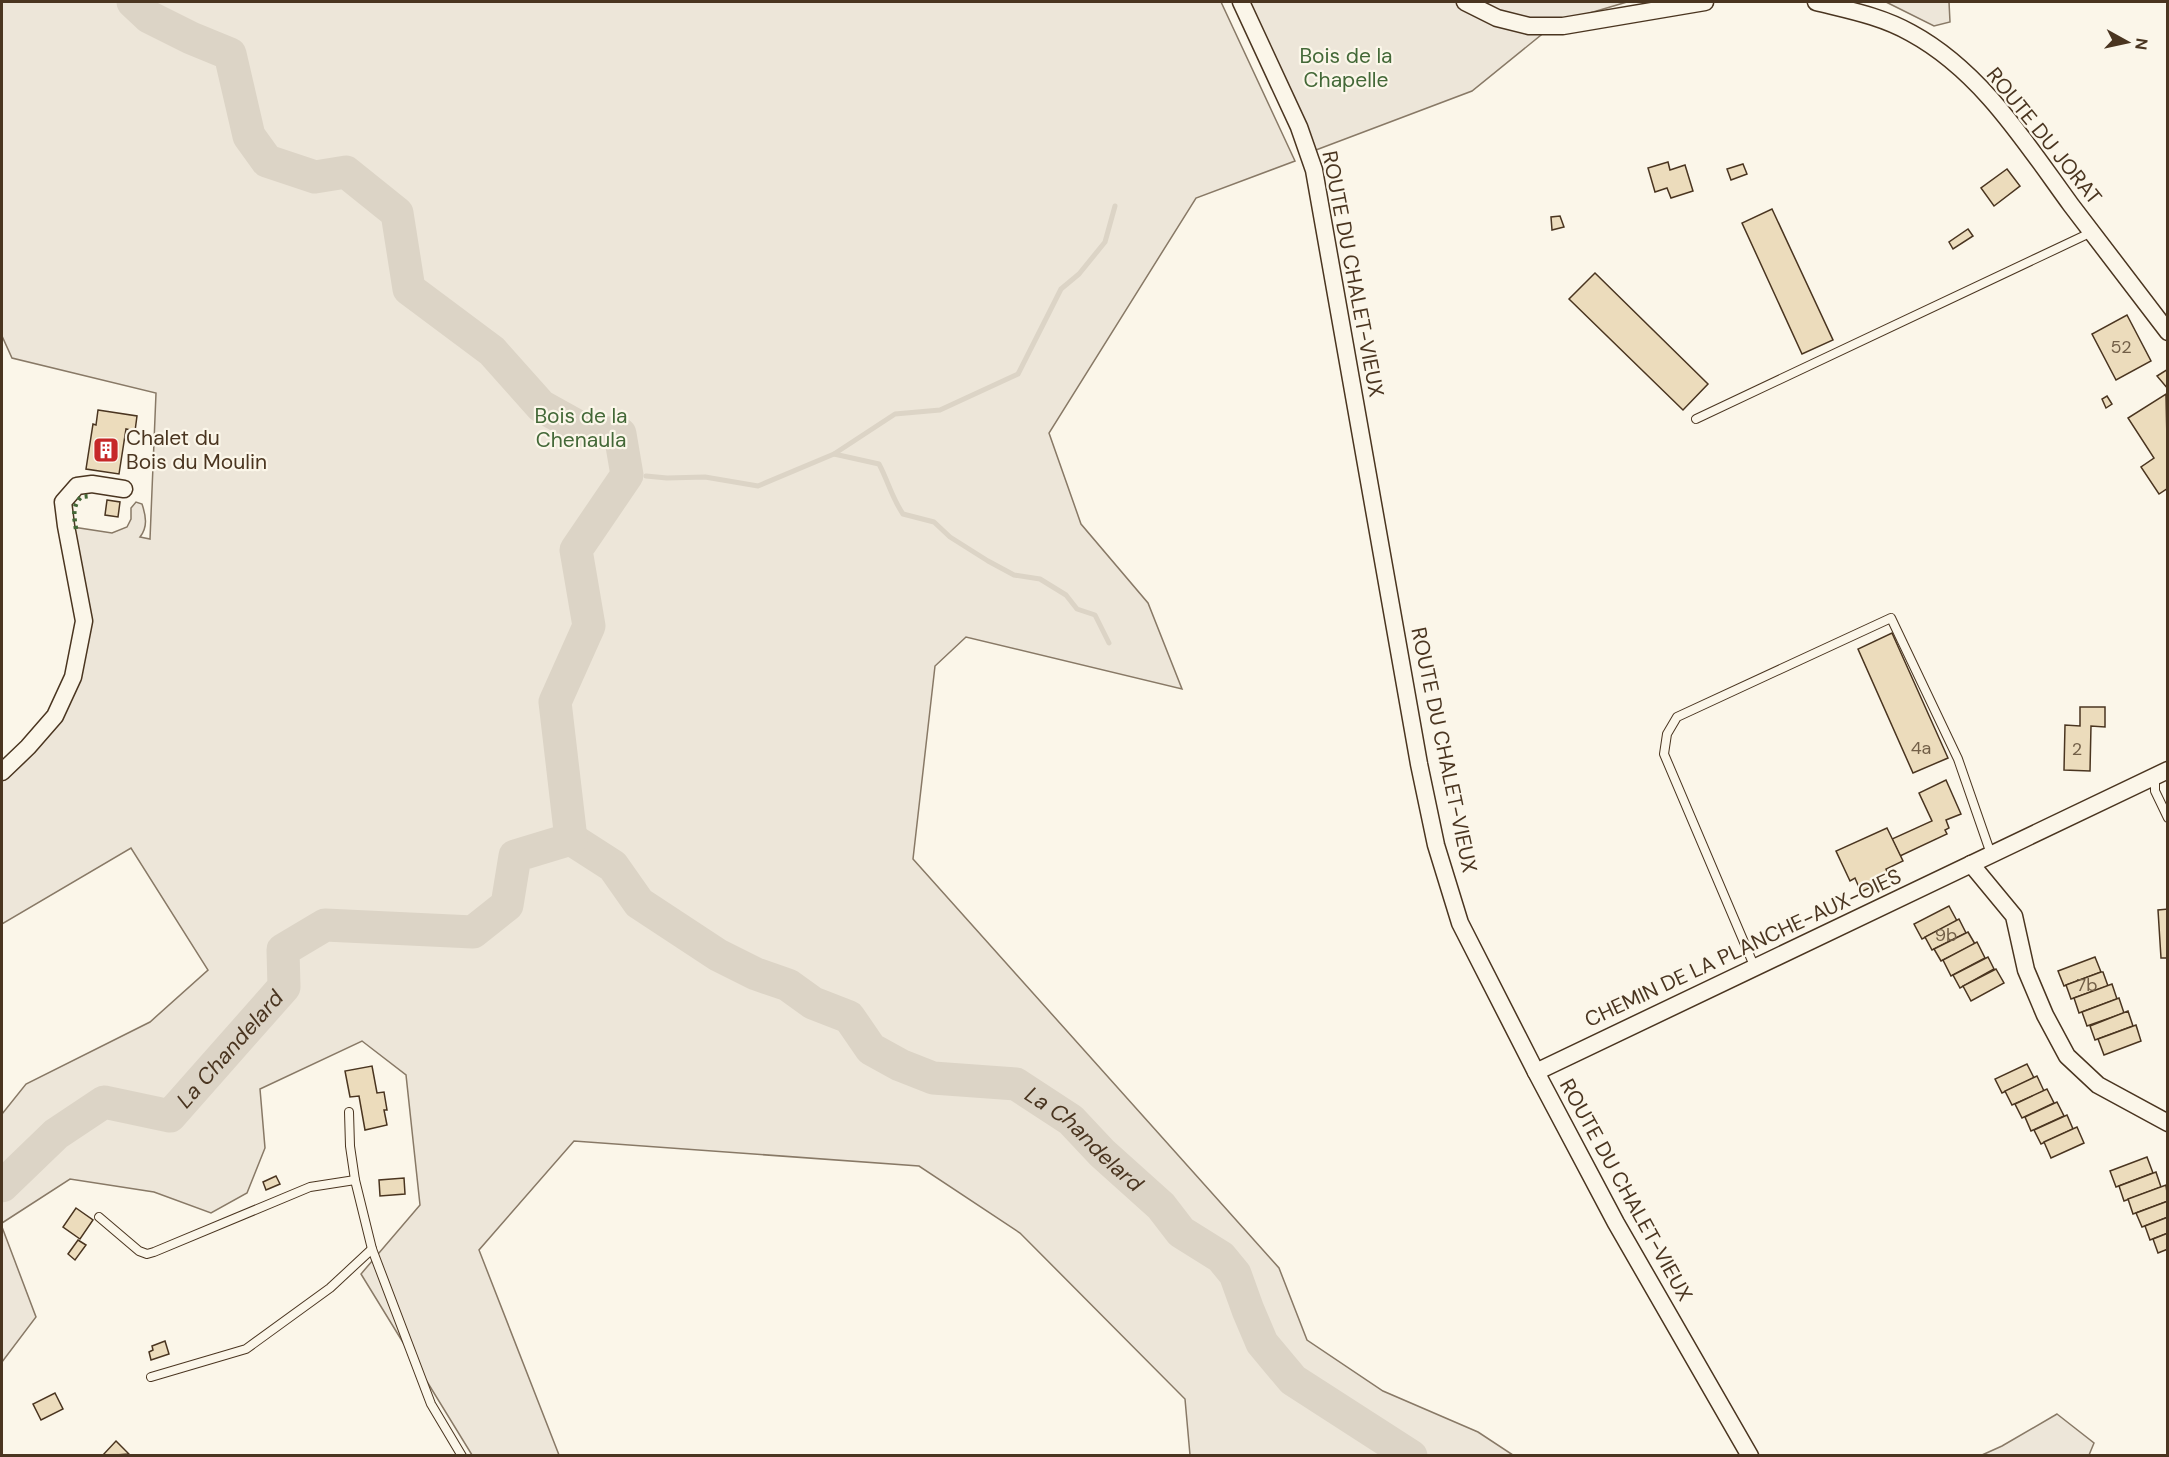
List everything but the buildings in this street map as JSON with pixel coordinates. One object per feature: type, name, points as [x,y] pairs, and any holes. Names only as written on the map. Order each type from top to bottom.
[{"type":"street","name":"ROUTE DU CHALET-VIEUX","points":[[1241,2],[1299,127],[1314,170],[1419,764],[1436,845],[1460,923],[1616,1223],[1750,1455]]},
{"type":"street","points":[[1465,2],[1497,18],[1529,26],[1563,26],[1705,2]]},
{"type":"street","name":"ROUTE DU JORAT","points":[[1816,2],[1872,16],[1910,33],[1944,54],[1972,80],[2017,131],[2168,332]]},
{"type":"street","points":[[2,772],[55,716],[73,677],[84,621],[63,502],[77,486],[92,484],[124,489]]},
{"type":"street","name":"CHEMIN DE LA PLANCHE-AUX-OIES","points":[[1536,1072],[2161,772]]},
{"type":"street","points":[[1971,864],[2014,916],[2026,970],[2045,1015],[2067,1056],[2098,1084],[2168,1123]]},
{"type":"lane","points":[[1696,419],[2092,232]]},
{"type":"lane","points":[[1755,968],[1664,754],[1667,734],[1677,717],[1891,618],[1958,759],[1992,854]]},
{"type":"lane","points":[[2161,772],[2155,791],[2168,818]]},
{"type":"lane","points":[[349,1112],[350,1146],[355,1180],[372,1249],[430,1404],[462,1455]]},
{"type":"lane","points":[[99,1217],[139,1251],[147,1254],[310,1186],[355,1180]]},
{"type":"lane","points":[[151,1377],[246,1349],[330,1288],[372,1249]]},
{"type":"green space","name":"Bois de la Chenaula","points":[[2,2],[1221,2],[1295,161],[1196,198],[1049,433],[1081,524],[1148,603],[1182,689],[966,637],[935,666],[913,859],[1279,1268],[1307,1340],[1383,1391],[1478,1432],[1513,1455],[1190,1455],[1185,1399],[1020,1233],[919,1166],[574,1141],[479,1250],[559,1455],[472,1455],[361,1274],[420,1205],[406,1075],[362,1041],[260,1089],[265,1148],[247,1193],[211,1213],[154,1192],[70,1179],[2,1223],[2,1114],[26,1084],[150,1022],[208,970],[131,848],[2,924],[2,772],[55,716],[84,621],[66,526],[112,533],[127,527],[131,519],[131,508],[136,502],[142,504],[145,517],[144,529],[140,537],[150,539],[156,393],[12,358],[2,336]]},
{"type":"green space","name":"Bois de la Chapelle","points":[[1250,2],[1627,2],[1556,23],[1472,91],[1308,153]]},
{"type":"green space","points":[[1886,2],[1949,2],[1950,22],[1934,26]]},
{"type":"green space","points":[[2,1227],[36,1317],[2,1362]]},
{"type":"green space","points":[[2057,1414],[2094,1443],[2089,1455],[1982,1455],[2002,1446]]},
{"type":"waterway","name":"La Chandelard","points":[[2,1186],[56,1134],[104,1102],[170,1116],[284,987],[283,950],[325,925],[473,932],[507,905],[515,856],[571,839],[555,702],[589,626],[576,550],[627,475],[620,434],[586,431],[541,406],[492,351],[409,289],[397,213],[346,172],[315,177],[267,161],[249,136],[230,54],[149,17],[133,2]]},
{"type":"waterway","points":[[646,476],[705,477],[758,486],[834,454],[895,414],[940,410],[1018,374],[1061,289],[1079,274],[1105,242],[1115,206]]},
{"type":"waterway","points":[[834,454],[879,464],[903,514],[934,522],[950,537],[988,561],[1014,575],[1040,579],[1066,595],[1077,609],[1095,615],[1109,643]]},
{"type":"waterway","name":"La Chandelard","points":[[571,839],[613,866],[639,903],[718,955],[756,974],[788,985],[813,1003],[849,1017],[871,1049],[900,1065],[933,1078],[1016,1084],[1071,1120],[1102,1153],[1161,1206],[1181,1232],[1221,1257],[1235,1274],[1262,1343],[1293,1380],[1411,1456]]},
{"type":"hedge","points":[[76,529],[74,516],[76,504],[81,497],[90,496]]},
{"type":"place","name":"Chalet du Bois du Moulin","points":[[106,450]]}]
